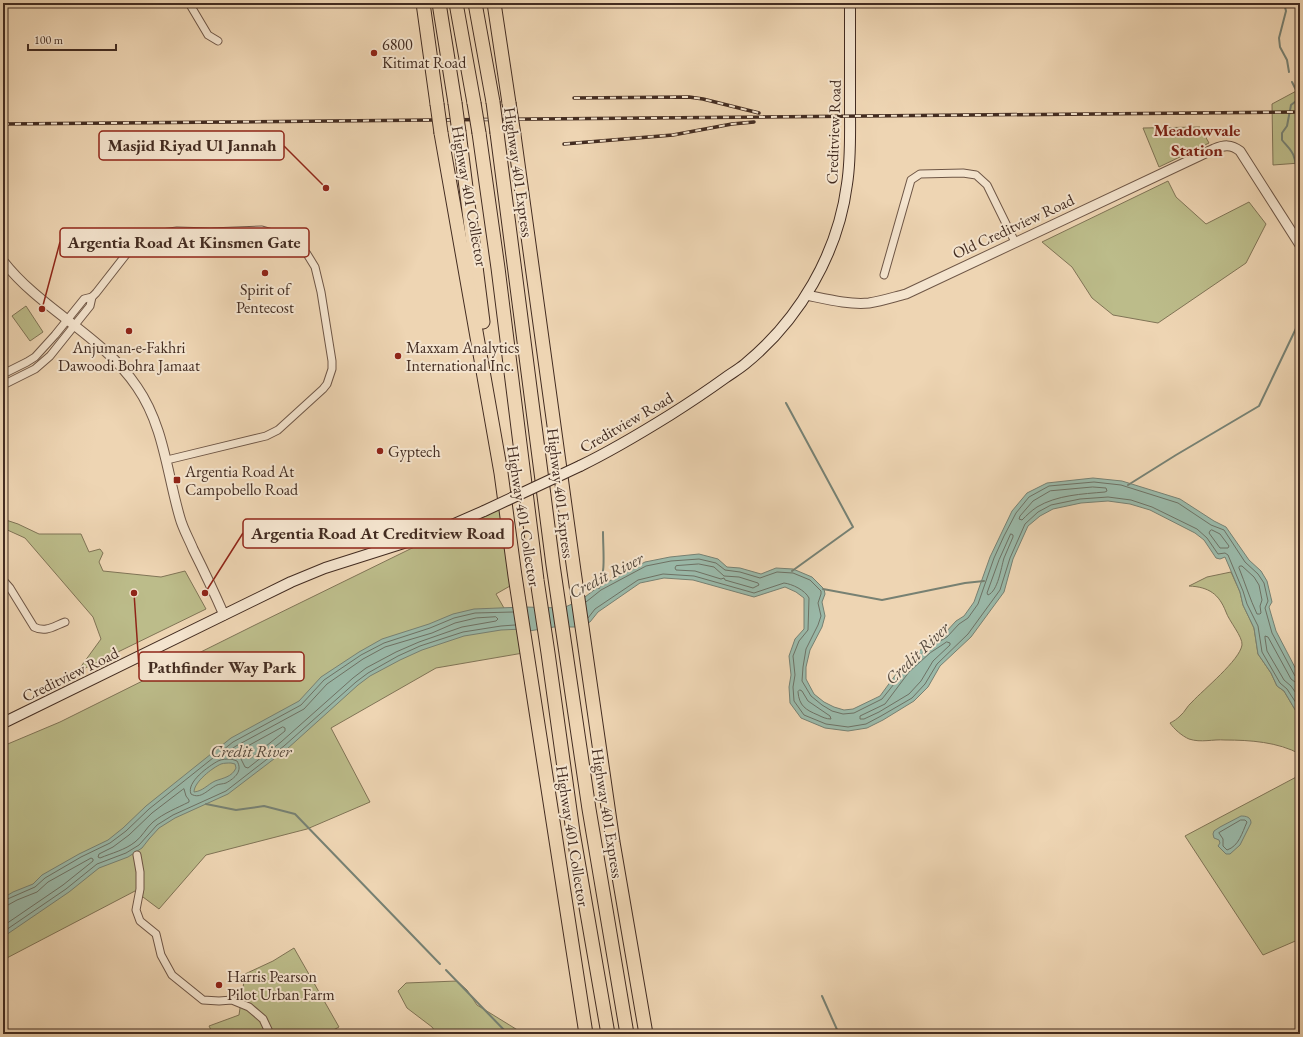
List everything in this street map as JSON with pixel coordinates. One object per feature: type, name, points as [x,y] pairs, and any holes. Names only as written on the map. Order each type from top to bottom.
[{"type":"highway","name":"Highway 401 Collector","points":[[423,3],[441,133],[501,472],[515,576],[586,1034]]},
{"type":"highway","points":[[439,3],[459,132],[501,472]]},
{"type":"highway","points":[[456,3],[479,133],[498,268],[537,580],[573,832],[608,1034]]},
{"type":"highway","name":"Highway 401 Express","points":[[475,3],[493,102],[555,578],[589,809],[627,1034]]},
{"type":"highway","points":[[494,3],[514,135],[613,842],[646,1034]]},
{"type":"highway","points":[[579,984],[590,1034]]},
{"type":"main road","name":"Creditview Road","points":[[3,723],[291,582],[325,568],[429,535],[580,466],[631,439],[697,398],[745,364],[785,324],[806,295],[826,259],[835,235],[843,207],[850,155],[850,3]]},
{"type":"street","points":[[189,3],[208,35],[218,41]]},
{"type":"street","name":"Old Creditview Road","points":[[806,295],[849,302],[868,303],[886,300],[906,294],[1214,149],[1226,145],[1235,147],[1240,151],[1300,245]]},
{"type":"street","points":[[884,275],[911,180],[920,174],[963,173],[976,175],[987,184],[1015,242]]},
{"type":"street","points":[[3,385],[35,369],[50,356],[90,306],[92,297],[128,252],[137,244],[154,234],[177,231],[210,232],[262,230],[276,234],[296,243],[307,254],[315,267],[321,292],[332,361],[332,369],[327,384],[278,430],[266,436],[167,460]]},
{"type":"street","points":[[3,261],[12,273],[34,295],[75,326],[118,362],[137,386],[149,407],[167,460],[180,519],[224,614]]},
{"type":"street","points":[[3,374],[35,357],[84,300],[92,297]]},
{"type":"street","points":[[3,580],[10,588],[34,627],[40,630],[46,630],[65,622]]},
{"type":"street","points":[[137,855],[140,872],[140,889],[136,910],[140,921],[156,934],[160,955],[172,975],[203,1000],[232,1000],[249,1007],[263,1019],[270,1034]]},
{"type":"green space","points":[[1300,89],[1300,163],[1273,165],[1272,104]]},
{"type":"green space","points":[[1200,127],[1209,143],[1159,167],[1143,128]]},
{"type":"green space","points":[[1168,181],[1176,197],[1206,224],[1249,202],[1266,224],[1246,263],[1158,323],[1113,315],[1092,298],[1072,267],[1042,242]]},
{"type":"green space","points":[[26,306],[43,332],[30,341],[12,316]]},
{"type":"green space","points":[[500,505],[510,586],[496,594],[529,652],[436,668],[331,728],[370,802],[307,829],[206,855],[159,909],[135,891],[3,960],[3,746],[60,722]]},
{"type":"green space","points":[[3,519],[39,534],[81,534],[89,552],[100,549],[103,553],[99,562],[103,571],[161,577],[185,571],[206,609],[77,672],[101,639],[93,617],[25,538],[3,528]]},
{"type":"green space","points":[[1231,572],[1240,592],[1243,605],[1254,628],[1258,654],[1271,673],[1277,686],[1284,691],[1300,718],[1300,754],[1283,747],[1264,742],[1234,740],[1202,741],[1189,739],[1181,734],[1170,723],[1177,719],[1220,675],[1235,659],[1240,651],[1242,642],[1220,600],[1208,590],[1189,586],[1207,577]]},
{"type":"green space","points":[[1300,775],[1300,939],[1263,955],[1185,836]]},
{"type":"green space","points":[[294,948],[339,1027],[326,1034],[213,1034],[209,1026],[239,1015],[245,974],[273,961]]},
{"type":"green space","points":[[457,981],[467,990],[477,1005],[524,1034],[437,1034],[432,1027],[407,1008],[398,991],[406,983]]},
{"type":"water","name":"Credit River","points":[[1093,478],[1122,481],[1180,499],[1226,527],[1249,560],[1261,571],[1267,581],[1272,602],[1269,607],[1276,631],[1300,677],[1300,718],[1284,691],[1277,686],[1271,673],[1258,654],[1254,628],[1243,605],[1240,592],[1225,557],[1220,559],[1216,558],[1204,540],[1195,533],[1150,510],[1130,504],[1108,501],[1081,503],[1053,509],[1040,516],[1028,526],[1013,559],[1004,592],[971,637],[940,666],[928,687],[914,701],[867,728],[848,731],[825,728],[801,718],[790,703],[789,687],[791,675],[789,656],[795,639],[804,629],[804,598],[796,592],[785,587],[754,597],[693,580],[664,578],[640,583],[598,612],[590,622],[578,627],[554,627],[529,631],[523,629],[501,630],[464,636],[422,650],[370,676],[287,749],[228,794],[175,818],[159,828],[142,848],[128,857],[99,868],[69,892],[3,937],[3,898],[13,892],[33,884],[42,875],[79,854],[108,840],[146,806],[231,738],[299,701],[321,677],[359,652],[382,639],[429,624],[453,614],[474,609],[524,607],[563,608],[581,600],[598,587],[645,562],[670,557],[699,554],[718,559],[727,567],[740,568],[761,574],[776,568],[793,569],[812,577],[824,589],[825,594],[822,602],[825,616],[822,627],[810,650],[806,667],[806,679],[814,694],[824,702],[844,710],[853,709],[880,696],[902,666],[925,646],[945,633],[956,621],[964,616],[974,602],[990,557],[1012,511],[1027,493],[1047,483]],"holes":[[[222,764],[235,764],[236,768],[230,775],[194,792],[200,780],[217,766]]]},
{"type":"water","points":[[1241,816],[1248,817],[1251,823],[1240,845],[1230,854],[1226,854],[1218,846],[1220,843],[1219,840],[1214,838],[1214,831]]},
{"type":"waterway","points":[[1284,3],[1286,11],[1279,38],[1280,47],[1287,60],[1289,72]]},
{"type":"waterway","points":[[1292,82],[1300,98]]},
{"type":"waterway","points":[[1300,98],[1291,105],[1287,126],[1282,133],[1282,140],[1292,153],[1296,167],[1300,173]]},
{"type":"waterway","points":[[1128,485],[1259,406],[1300,320]]},
{"type":"waterway","points":[[786,403],[853,527],[792,571]]},
{"type":"waterway","points":[[599,588],[603,574],[603,532]]},
{"type":"waterway","name":"Credit River","points":[[823,589],[882,600],[965,583],[984,581]]},
{"type":"waterway","points":[[206,804],[236,810],[264,806],[295,814],[440,964]]},
{"type":"waterway","points":[[446,970],[508,1034]]},
{"type":"waterway","points":[[822,996],[839,1034]]},
{"type":"railway","points":[[574,98],[689,97],[759,113]]},
{"type":"railway","points":[[3,124],[1300,112]]},
{"type":"railway","points":[[564,144],[673,135],[732,124],[754,122]]},
{"type":"place","name":"6800 Kitimat Road","points":[[374,53]]},
{"type":"place","name":"Masjid Riyad Ul Jannah","points":[[326,188]]},
{"type":"place","name":"Spirit of Pentecost","points":[[265,273]]},
{"type":"place","name":"Argentia Road At Kinsmen Gate","points":[[42,309]]},
{"type":"place","name":"Anjuman-e-Fakhri Dawoodi Bohra Jamaat","points":[[129,331]]},
{"type":"place","name":"Maxxam Analytics International Inc.","points":[[398,356]]},
{"type":"place","name":"Gyptech","points":[[380,451]]},
{"type":"place","name":"Argentia Road At Campobello Road","points":[[177,480]]},
{"type":"place","name":"Pathfinder Way Park","points":[[134,593]]},
{"type":"place","name":"Argentia Road At Creditview Road","points":[[205,593]]},
{"type":"place","name":"Harris Pearson Pilot Urban Farm","points":[[219,985]]},
{"type":"district","name":"Meadowvale Station","points":[[1197,140]]}]
